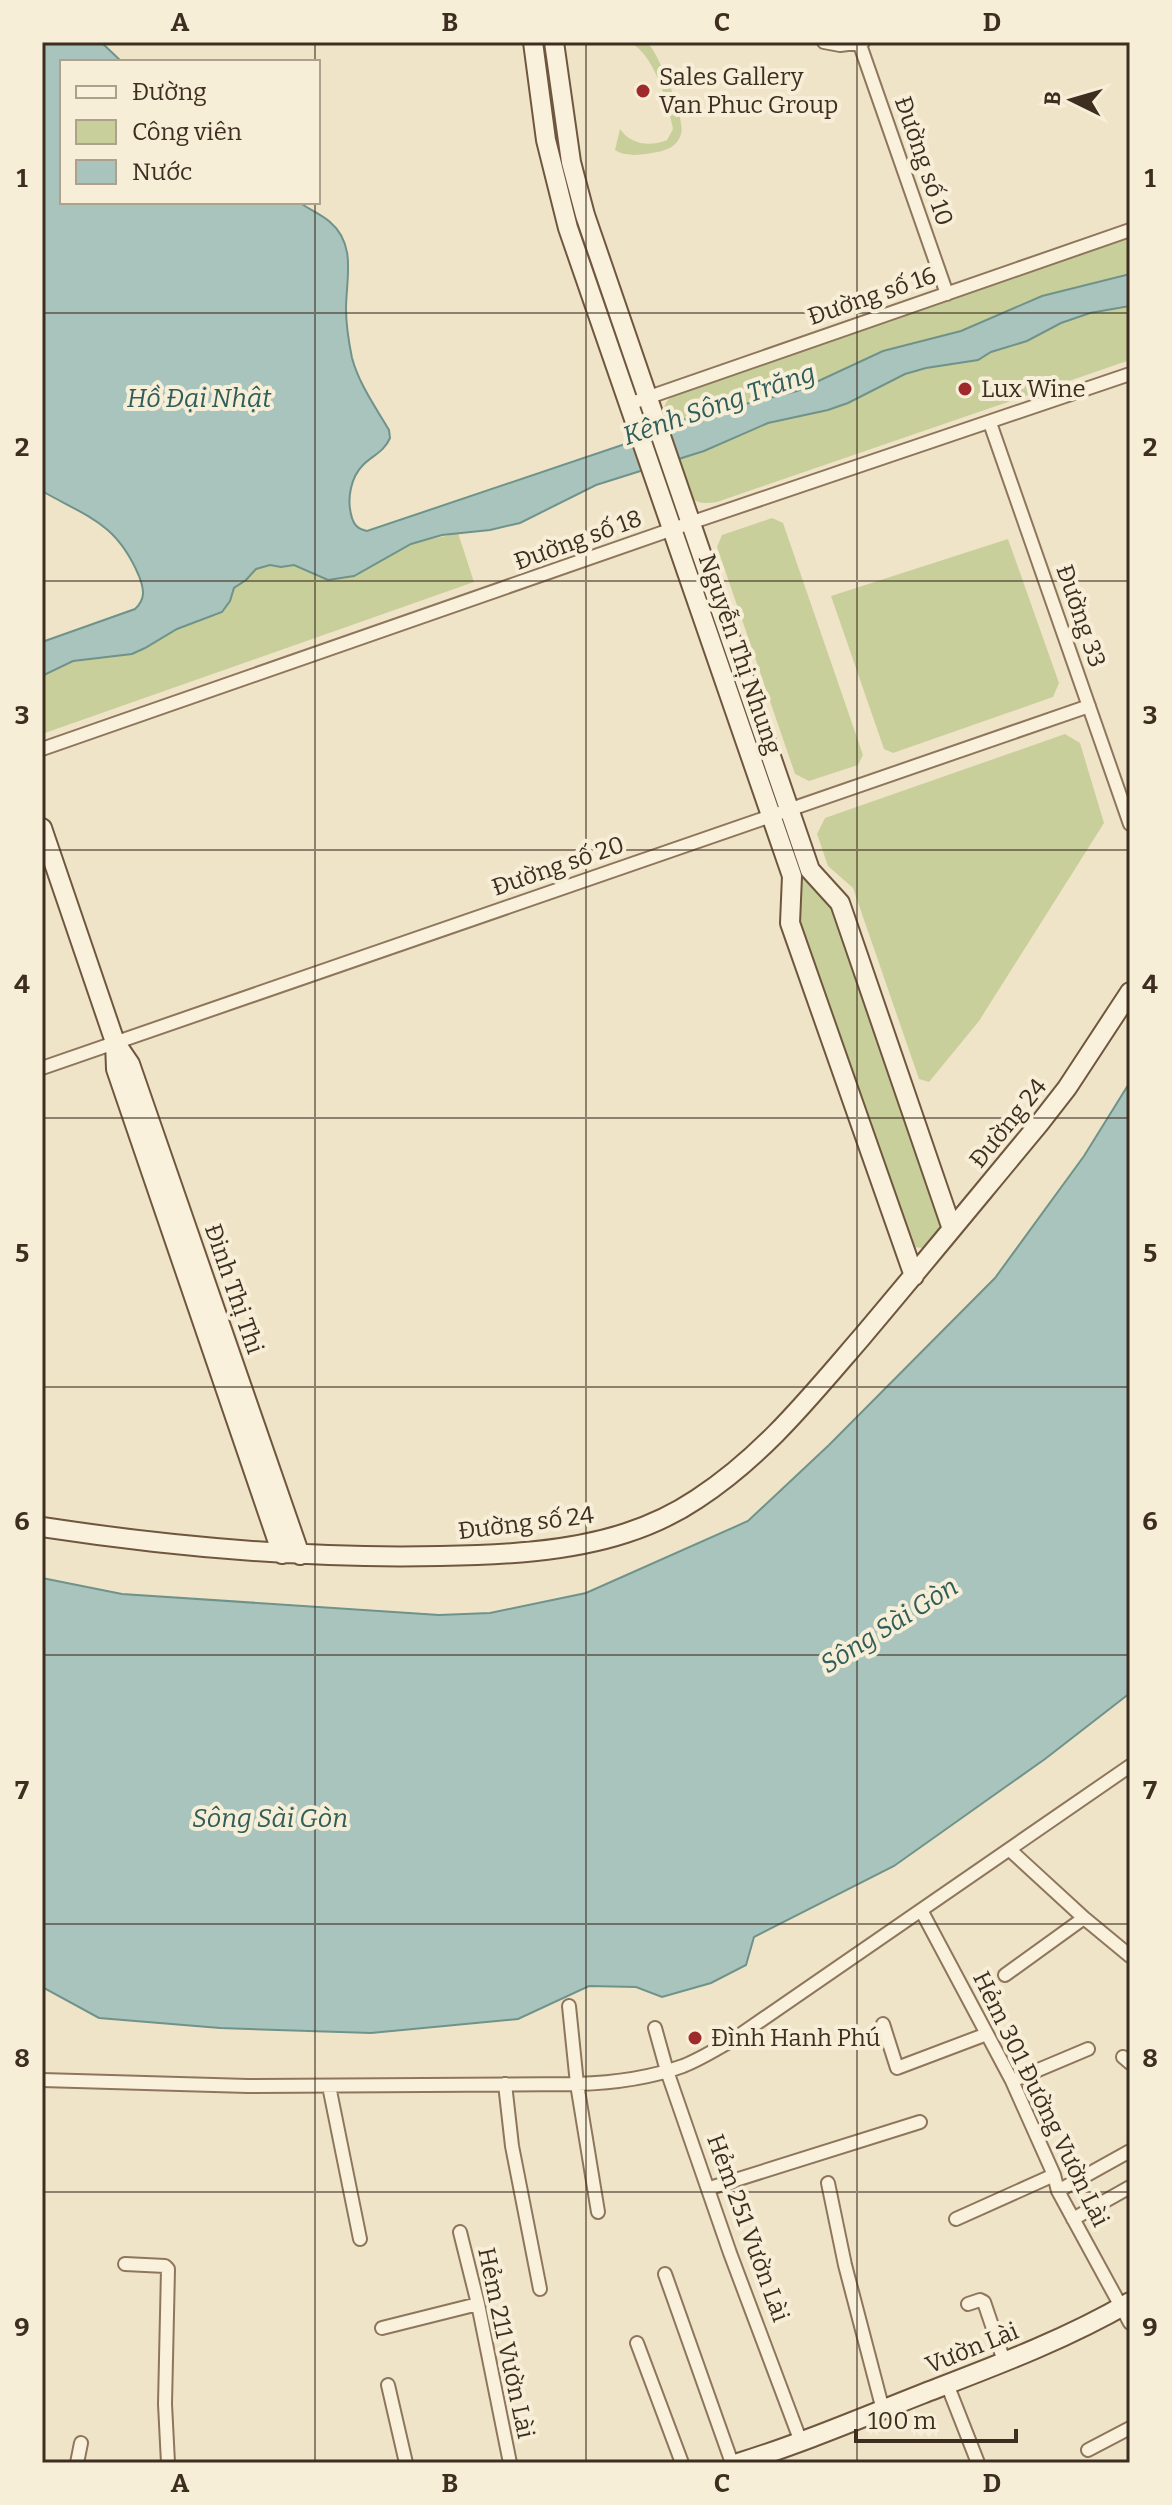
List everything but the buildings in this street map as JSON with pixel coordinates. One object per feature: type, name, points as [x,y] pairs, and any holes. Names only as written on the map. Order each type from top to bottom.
[{"type":"street","name":"Nguyễn Thị Nhung","points":[[533,42],[538,90],[555,181],[578,258],[629,404],[672,468],[681,526],[771,818],[792,876],[790,923],[914,1276]]},
{"type":"street","name":"Nguyễn Thị Nhung","points":[[554,42],[571,162],[585,215],[647,398],[647,427],[654,475],[681,526],[810,870],[840,903],[952,1229]]},
{"type":"street","points":[[824,42],[840,45],[861,43]]},
{"type":"street","name":"Đường số 10","points":[[861,43],[947,294]]},
{"type":"street","name":"Đường số 16","points":[[629,404],[1130,230]]},
{"type":"street","name":"Đường số 18","points":[[42,749],[681,526],[1130,374]]},
{"type":"street","name":"Đường 33","points":[[990,423],[1130,824]]},
{"type":"street","name":"Đường số 20","points":[[42,1068],[1089,706]]},
{"type":"street","name":"Đinh Thị Thi","points":[[42,828],[115,1042],[116,1069],[291,1554]]},
{"type":"street","name":"Đường 24","points":[[914,1276],[1067,1088],[1130,992]]},
{"type":"street","name":"Đường số 24","points":[[42,1527],[185,1545],[373,1557],[482,1555],[572,1545],[625,1533],[696,1500],[730,1476],[781,1431],[914,1276]]},
{"type":"street","points":[[42,2080],[329,2086],[577,2084],[606,2083],[667,2071],[686,2065],[734,2039],[1130,1766]]},
{"type":"street","points":[[1010,1850],[1130,1956]]},
{"type":"street","name":"Hẻm 301 Đường Vườn Lài","points":[[921,1910],[1012,2081],[1054,2175],[1058,2191],[1127,2311]]},
{"type":"street","points":[[1005,1975],[1084,1918]]},
{"type":"street","points":[[569,2006],[577,2084],[598,2212]]},
{"type":"street","points":[[883,2024],[897,2068],[987,2034]]},
{"type":"street","name":"Hẻm 251 Vườn Lài","points":[[655,2028],[730,2253],[801,2442]]},
{"type":"street","points":[[1012,2081],[1088,2049]]},
{"type":"street","points":[[505,2084],[512,2146],[540,2289]]},
{"type":"street","points":[[329,2086],[360,2239]]},
{"type":"street","points":[[710,2188],[920,2122]]},
{"type":"street","points":[[1058,2191],[1130,2151]]},
{"type":"street","points":[[956,2219],[1054,2175]]},
{"type":"street","points":[[828,2183],[845,2265],[883,2410]]},
{"type":"street","points":[[1073,2219],[1130,2187]]},
{"type":"street","name":"Hẻm 211 Vườn Lài","points":[[460,2232],[510,2463]]},
{"type":"street","points":[[125,2264],[165,2266],[168,2269],[165,2404],[168,2463]]},
{"type":"street","points":[[665,2274],[735,2463]]},
{"type":"street","points":[[968,2304],[984,2302],[1004,2361]]},
{"type":"street","points":[[382,2328],[478,2304]]},
{"type":"street","name":"Vườn Lài","points":[[735,2463],[766,2459],[801,2442],[1127,2311]]},
{"type":"street","points":[[637,2343],[682,2463]]},
{"type":"street","points":[[947,2384],[978,2463]]},
{"type":"street","points":[[388,2385],[406,2463]]},
{"type":"street","points":[[1088,2450],[1130,2428]]},
{"type":"street","points":[[77,2463],[81,2443]]},
{"type":"green space","points":[[629,42],[647,42],[676,101],[681,134],[673,146],[665,150],[633,155],[615,150],[620,129],[635,141],[648,144],[667,140],[673,129],[653,68],[638,48]]},
{"type":"green space","points":[[1130,237],[1130,360],[717,502],[701,503],[685,490],[665,421],[664,407],[671,397]]},
{"type":"green space","points":[[772,518],[783,523],[863,755],[858,765],[809,781],[795,774],[717,547],[722,535]]},
{"type":"green space","points":[[458,533],[474,582],[42,734],[42,676],[73,661],[132,654],[177,629],[222,612],[234,588],[256,569],[270,565],[294,565],[328,580],[354,576],[411,544]]},
{"type":"green space","points":[[1008,539],[1059,683],[1053,697],[893,753],[884,749],[831,596]]},
{"type":"green space","points":[[1065,734],[1080,743],[1104,823],[979,1021],[929,1082],[919,1079],[853,888],[828,866],[817,834],[825,818]]},
{"type":"green space","points":[[794,851],[833,904],[943,1220],[941,1229],[923,1248],[912,1247],[797,921]]},
{"type":"water","name":"Hồ Đại Nhật","points":[[42,42],[101,42],[120,60],[60,60],[60,204],[302,204],[338,231],[347,252],[346,315],[352,358],[363,386],[389,430],[390,438],[359,470],[351,488],[353,521],[367,531],[631,442],[670,423],[797,391],[883,351],[961,331],[1042,296],[1130,274],[1130,306],[1090,313],[1061,323],[1027,341],[991,352],[978,360],[905,374],[848,403],[768,423],[704,451],[596,485],[520,523],[442,535],[411,544],[354,576],[328,580],[294,565],[270,565],[256,569],[234,588],[222,612],[177,629],[132,654],[73,661],[42,676],[42,642],[135,609],[143,594],[130,558],[110,532],[42,491]]},
{"type":"water","name":"Sông Sài Gòn","points":[[1130,1082],[1130,1693],[1045,1759],[894,1866],[754,1937],[746,1965],[711,1983],[662,1997],[636,1987],[589,1986],[518,2019],[371,2033],[220,2028],[99,2018],[42,1987],[42,1578],[122,1594],[439,1615],[490,1613],[586,1593],[748,1521],[829,1445],[995,1278],[1084,1156]]},
{"type":"place","name":"Sales Gallery Van Phuc Group","points":[[643,91]]},
{"type":"place","name":"Lux Wine","points":[[965,389]]},
{"type":"place","name":"Đình Hanh Phú","points":[[695,2038]]},
{"type":"water label","name":"Kênh Sông Trăng","points":[[719,404]]}]
